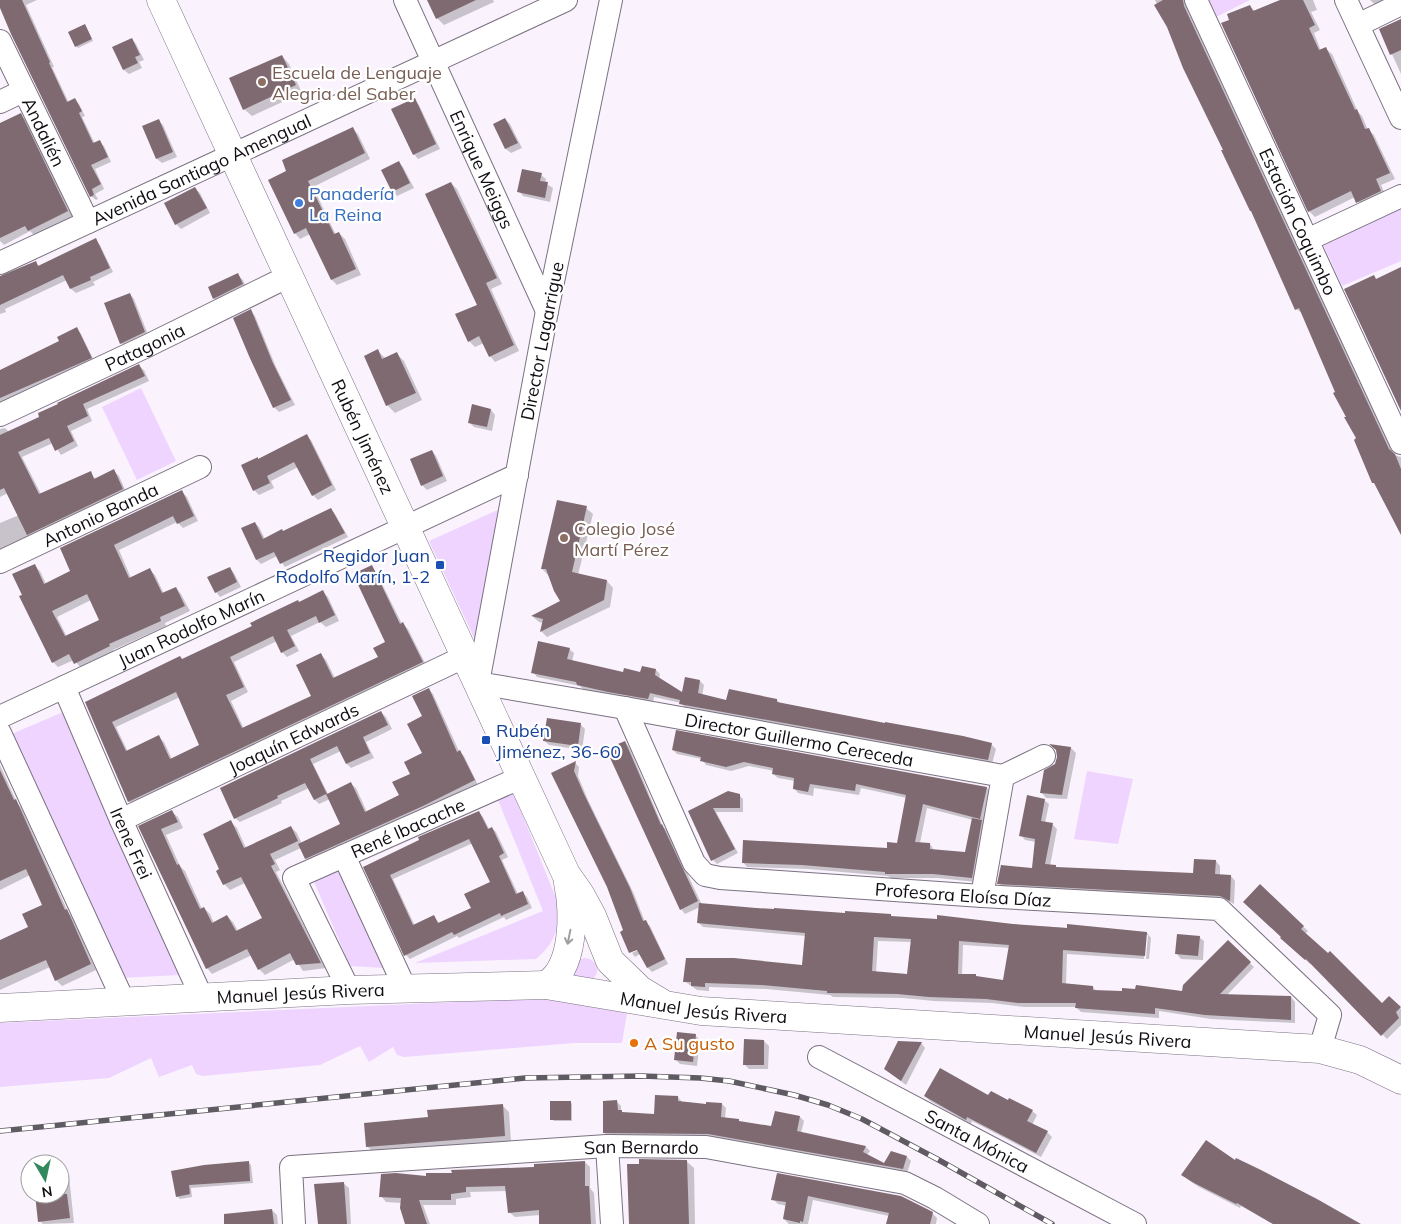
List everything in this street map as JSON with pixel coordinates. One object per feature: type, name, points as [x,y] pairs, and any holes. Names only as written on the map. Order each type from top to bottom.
[{"type":"main road","name":"Rubén Jiménez","points":[[161,0],[566,874],[592,916],[610,961],[640,990],[667,1006]]},
{"type":"main road","name":"Rubén Jiménez","points":[[546,985],[557,976],[564,965],[573,920],[572,901],[566,874]]},
{"type":"main road","points":[[564,965],[569,982],[584,992],[604,986],[609,979],[610,961]]},
{"type":"main road","name":"Manuel Jesús Rivera","points":[[0,1008],[349,990],[546,985],[701,1011],[1320,1048],[1360,1060],[1401,1080]]},
{"type":"street","name":"Enrique Meiggs","points":[[405,0],[547,311]]},
{"type":"street","name":"Avenida Santiago Amengual","points":[[0,263],[566,0]]},
{"type":"street","name":"Director Lagarrigue","points":[[478,683],[547,311],[611,0]]},
{"type":"street","name":"Estación Coquimbo","points":[[1196,0],[1401,443]]},
{"type":"street","points":[[1346,0],[1401,118]]},
{"type":"street","points":[[1358,25],[1401,4]]},
{"type":"street","name":"Andalién","points":[[0,41],[88,222]]},
{"type":"street","points":[[0,102],[23,91]]},
{"type":"street","points":[[1308,240],[1401,196]]},
{"type":"street","name":"Patagonia","points":[[0,416],[289,276]]},
{"type":"street","name":"Antonio Banda","points":[[0,562],[200,467]]},
{"type":"street","name":"Juan Rodolfo Marín","points":[[0,717],[517,475]]},
{"type":"street","name":"Joaquín Edwards","points":[[121,820],[466,656]]},
{"type":"street","name":"Director Guillermo Cereceda","points":[[478,683],[1003,776]]},
{"type":"street","name":"Irene Frei","points":[[64,688],[121,820],[202,998]]},
{"type":"street","name":"Profesora Eloísa Díaz","points":[[624,708],[694,863],[705,874],[720,878],[982,896],[1219,909],[1330,1015],[1320,1048]]},
{"type":"street","points":[[0,733],[124,1002]]},
{"type":"street","points":[[982,896],[1003,776],[1044,756]]},
{"type":"street","name":"René Ibacache","points":[[349,990],[294,878],[522,777]]},
{"type":"street","points":[[344,856],[405,988]]},
{"type":"street","name":"Santa Mónica","points":[[819,1057],[1135,1224]]},
{"type":"street","points":[[607,1146],[612,1224]]},
{"type":"street","name":"San Bernardo","points":[[294,1224],[291,1167],[607,1146],[706,1147],[904,1183],[935,1198],[978,1224]]},
{"type":"shaded area","points":[[1205,0],[1250,0],[1214,18]]},
{"type":"shaded area","points":[[1401,206],[1401,261],[1342,286],[1322,242]]},
{"type":"shaded area","points":[[141,388],[176,461],[137,480],[102,407]]},
{"type":"shaded area","points":[[502,508],[476,642],[429,541]]},
{"type":"shaded area","points":[[70,709],[180,975],[119,978],[7,736]]},
{"type":"shaded area","points":[[1087,771],[1133,779],[1118,844],[1074,839]]},
{"type":"shaded area","points":[[512,789],[560,908],[558,924],[551,942],[536,959],[415,963],[543,911],[496,795]]},
{"type":"shaded area","points":[[337,867],[383,968],[350,966],[312,877]]},
{"type":"shaded area","points":[[584,958],[592,960],[596,964],[597,973],[593,979],[575,976],[573,973],[577,961]]},
{"type":"shaded area","points":[[542,998],[627,1013],[622,1043],[574,1043],[404,1057],[397,1055],[393,1047],[369,1062],[360,1046],[320,1065],[203,1076],[196,1074],[192,1065],[159,1077],[151,1058],[109,1078],[0,1087],[0,1023]]},
{"type":"building","points":[[0,0],[22,0],[67,102],[75,98],[82,111],[79,113],[93,143],[100,140],[108,157],[91,165],[101,184],[92,189],[94,195],[90,197],[11,34],[0,8]]},
{"type":"building","points":[[427,0],[476,0],[436,19]]},
{"type":"building","points":[[1163,0],[1183,0],[1184,6],[1389,449],[1395,454],[1401,469],[1401,535],[1374,483],[1372,483],[1354,440],[1356,438],[1333,393],[1335,392],[1299,308],[1295,310],[1251,211],[1221,150],[1223,150],[1183,68],[1167,27],[1154,5]]},
{"type":"building","points":[[1280,0],[1303,0],[1315,25],[1309,28],[1319,50],[1326,47],[1355,110],[1357,109],[1365,129],[1369,128],[1390,173],[1376,179],[1381,191],[1356,203],[1351,191],[1308,212],[1221,23],[1229,20],[1227,14],[1250,5],[1253,11]]},
{"type":"building","points":[[1401,19],[1401,50],[1390,55],[1379,29]]},
{"type":"building","points":[[85,24],[92,39],[75,47],[68,32]]},
{"type":"building","points":[[132,38],[140,55],[135,57],[138,63],[123,70],[112,47]]},
{"type":"building","name":"Escuela de Lenguaje Alegria del Saber","points":[[282,55],[296,85],[243,110],[229,78]]},
{"type":"building","points":[[415,98],[436,144],[413,155],[391,109]]},
{"type":"building","points":[[21,113],[68,211],[28,231],[25,226],[0,238],[0,123]]},
{"type":"building","points":[[505,118],[518,143],[505,149],[493,124]]},
{"type":"building","points":[[159,119],[173,152],[156,159],[142,126]]},
{"type":"building","points":[[353,127],[365,153],[308,181],[334,234],[339,232],[356,269],[331,280],[306,228],[294,234],[268,180],[286,171],[282,160]]},
{"type":"building","points":[[399,161],[410,183],[392,192],[381,170]]},
{"type":"building","points":[[522,169],[542,173],[540,181],[548,182],[545,198],[517,192]]},
{"type":"building","points":[[451,182],[497,278],[486,283],[514,345],[489,357],[479,336],[468,342],[455,314],[477,305],[425,194]]},
{"type":"building","points":[[195,187],[207,208],[175,225],[164,203]]},
{"type":"building","points":[[96,238],[110,268],[90,277],[91,280],[70,289],[63,275],[0,305],[0,276],[36,261],[38,266]]},
{"type":"building","points":[[1401,267],[1401,411],[1344,289],[1374,275],[1376,279]]},
{"type":"building","points":[[238,273],[243,284],[213,299],[208,287]]},
{"type":"building","points":[[130,293],[145,332],[120,344],[104,303]]},
{"type":"building","points":[[251,309],[272,361],[291,400],[273,408],[233,318]]},
{"type":"building","points":[[77,327],[92,358],[0,398],[0,370],[59,341],[57,337]]},
{"type":"building","points":[[378,349],[382,359],[397,352],[416,393],[386,406],[364,356]]},
{"type":"building","points":[[139,364],[145,376],[83,404],[88,416],[67,426],[74,441],[55,451],[49,438],[18,452],[39,494],[91,471],[94,479],[114,469],[123,489],[27,535],[4,488],[0,490],[0,435],[39,417],[38,413],[57,403]]},
{"type":"building","points":[[472,404],[491,409],[487,427],[468,423]]},
{"type":"building","points":[[307,434],[332,485],[312,496],[294,462],[267,476],[270,483],[253,491],[241,465],[258,457],[258,459]]},
{"type":"building","points":[[432,450],[443,476],[421,486],[410,459]]},
{"type":"building","points":[[182,490],[194,516],[177,524],[173,516],[114,545],[129,578],[150,568],[162,593],[176,587],[185,606],[160,617],[161,621],[109,644],[110,646],[74,664],[69,654],[52,663],[19,596],[22,595],[12,574],[35,564],[44,584],[70,571],[60,548]],"holes":[[[87,594],[99,620],[65,636],[52,611]]]},
{"type":"building","points":[[557,500],[587,506],[572,572],[607,580],[604,600],[540,632],[543,619],[531,616],[560,601],[546,569],[541,569]]},
{"type":"building","points":[[331,508],[345,533],[280,564],[274,552],[256,560],[241,528],[255,522],[263,539]]},
{"type":"building","points":[[372,565],[400,624],[403,622],[423,662],[128,802],[85,702],[180,656],[182,659],[252,626],[250,623],[323,590],[335,615],[319,623],[316,616],[287,630],[295,646],[281,653],[273,636],[230,657],[244,687],[226,695],[242,728],[311,696],[296,665],[321,653],[333,678],[378,657],[373,648],[385,642],[353,574]],"holes":[[[176,692],[199,745],[170,759],[159,735],[126,751],[112,722]]]},
{"type":"building","points":[[230,567],[237,582],[215,593],[207,577]]},
{"type":"building","points":[[538,641],[570,648],[567,659],[623,672],[624,668],[640,672],[642,666],[656,669],[655,675],[682,692],[685,677],[700,680],[698,693],[726,700],[729,689],[777,699],[777,702],[992,743],[988,760],[679,704],[680,700],[650,693],[648,699],[608,692],[577,685],[576,682],[531,673]]},
{"type":"building","points":[[429,688],[457,752],[460,750],[475,780],[423,806],[305,859],[298,844],[340,824],[326,794],[314,800],[305,783],[234,819],[220,788],[381,711],[388,725],[363,737],[370,753],[346,764],[337,746],[310,759],[327,794],[351,782],[365,812],[399,795],[392,782],[410,774],[404,762],[422,753],[407,724],[422,716],[412,696]]},
{"type":"building","points":[[547,718],[581,723],[578,746],[543,741]]},
{"type":"building","points":[[676,730],[987,787],[980,819],[923,804],[915,842],[930,843],[930,849],[965,852],[972,818],[982,820],[972,878],[933,874],[885,874],[885,872],[802,865],[742,863],[743,840],[887,848],[887,842],[897,843],[906,795],[856,784],[855,791],[810,784],[808,792],[793,789],[794,778],[772,774],[773,768],[744,762],[726,767],[700,761],[701,757],[672,750]]},
{"type":"building","points":[[625,741],[661,825],[698,901],[680,910],[606,749]]},
{"type":"building","points":[[1049,744],[1071,747],[1062,795],[1040,793],[1044,770],[1055,764],[1057,757],[1056,750]]},
{"type":"building","points":[[576,761],[574,771],[584,794],[630,888],[643,921],[646,920],[665,959],[647,968],[637,950],[629,953],[620,932],[623,930],[607,887],[551,773]]},
{"type":"building","points":[[0,770],[14,800],[16,799],[91,964],[55,981],[46,960],[0,980],[0,940],[28,927],[22,914],[42,905],[26,869],[0,881]]},
{"type":"building","points":[[728,791],[740,794],[740,808],[713,808],[735,849],[711,861],[688,811]]},
{"type":"building","points":[[1027,795],[1045,799],[1041,821],[1053,823],[1045,864],[1056,865],[1056,867],[1193,873],[1194,859],[1216,860],[1215,874],[1231,875],[1230,901],[1220,896],[997,884],[1001,865],[1032,868],[1035,839],[1019,836]]},
{"type":"building","points":[[172,810],[178,822],[161,829],[200,909],[204,907],[212,923],[227,915],[236,931],[262,918],[241,877],[223,885],[216,871],[219,869],[203,834],[231,820],[244,848],[291,826],[298,841],[270,854],[275,864],[271,866],[321,963],[296,965],[290,953],[258,970],[247,949],[206,969],[138,826]]},
{"type":"building","points":[[479,811],[488,829],[492,827],[504,853],[499,856],[516,894],[523,891],[528,904],[501,916],[500,913],[454,935],[452,932],[404,956],[363,867],[419,840],[418,837]],"holes":[[[469,839],[490,882],[464,894],[471,908],[438,923],[434,915],[413,925],[390,875]]]},
{"type":"building","points":[[1260,884],[1304,926],[1301,929],[1328,953],[1330,951],[1382,1003],[1389,996],[1401,1007],[1396,1012],[1399,1018],[1381,1036],[1306,959],[1280,938],[1243,902]]},
{"type":"building","points":[[699,903],[756,908],[891,914],[891,916],[937,919],[937,915],[1013,924],[1067,928],[1067,924],[1147,932],[1145,956],[1063,950],[1062,983],[1093,986],[1093,990],[1122,991],[1122,988],[1135,989],[1136,985],[1182,991],[1183,985],[1228,940],[1251,962],[1220,994],[1291,996],[1291,1020],[1205,1015],[1155,1008],[1155,1014],[1075,1008],[1076,1003],[1018,1003],[986,999],[897,994],[827,993],[827,991],[761,985],[705,983],[705,987],[691,986],[691,982],[683,982],[686,958],[734,958],[802,965],[805,933],[697,923]],"holes":[[[874,937],[911,939],[907,974],[872,971]],[[959,941],[1009,945],[1003,980],[976,976],[976,974],[958,974]]]},
{"type":"building","points":[[1177,934],[1200,936],[1198,956],[1175,954]]},
{"type":"building","points":[[677,1032],[696,1034],[693,1062],[674,1060]]},
{"type":"building","points":[[744,1039],[764,1040],[764,1065],[743,1065]]},
{"type":"building","points":[[898,1041],[922,1042],[901,1081],[884,1069]]},
{"type":"building","points":[[940,1068],[988,1095],[991,1091],[1033,1110],[1027,1121],[1048,1131],[1036,1153],[967,1117],[966,1120],[924,1096]]},
{"type":"building","points":[[655,1095],[678,1096],[678,1101],[706,1104],[706,1102],[722,1103],[721,1117],[771,1126],[775,1111],[800,1116],[797,1131],[866,1146],[863,1152],[884,1163],[891,1151],[907,1156],[903,1169],[708,1134],[603,1133],[603,1101],[617,1100],[618,1110],[622,1110],[622,1112],[654,1114]]},
{"type":"building","points":[[550,1101],[571,1101],[571,1120],[550,1120]]},
{"type":"building","points":[[503,1104],[505,1136],[366,1147],[364,1123],[428,1117],[427,1110]]},
{"type":"building","points":[[1206,1140],[1235,1160],[1236,1158],[1261,1170],[1361,1224],[1273,1224],[1237,1203],[1194,1183],[1181,1175]]},
{"type":"building","points":[[639,1159],[687,1160],[689,1224],[629,1224],[627,1164],[639,1164]]},
{"type":"building","points":[[249,1161],[250,1181],[189,1185],[190,1194],[176,1197],[171,1171],[204,1165]]},
{"type":"building","points":[[585,1161],[585,1186],[589,1186],[591,1224],[539,1224],[539,1210],[508,1213],[505,1186],[466,1187],[466,1192],[451,1194],[451,1200],[419,1200],[427,1224],[405,1224],[400,1208],[401,1198],[379,1197],[381,1174],[396,1173],[426,1176],[426,1173],[452,1173],[451,1170],[534,1167],[534,1164]]},
{"type":"building","points":[[777,1173],[901,1196],[933,1212],[930,1224],[886,1224],[889,1213],[808,1196],[803,1222],[783,1219],[786,1202],[771,1200]]},
{"type":"building","points":[[344,1182],[347,1224],[318,1224],[314,1184]]},
{"type":"building","points":[[36,1204],[68,1204],[70,1218],[38,1222]]},
{"type":"building","points":[[272,1209],[274,1224],[224,1224],[224,1214]]},
{"type":"railway","points":[[0,1131],[525,1078],[641,1076],[700,1078],[729,1081],[794,1095],[828,1105],[862,1119],[1052,1224]]},
{"type":"place","name":"Escuela de Lenguaje Alegria del Saber","points":[[262,82]]},
{"type":"place","name":"Panadería La Reina","points":[[299,203]]},
{"type":"place","name":"Colegio José Martí Pérez","points":[[564,538]]},
{"type":"place","name":"Regidor Juan Rodolfo Marín, 1-2","points":[[440,565]]},
{"type":"place","name":"Rubén Jiménez, 36-60","points":[[486,740]]},
{"type":"place","name":"A Su gusto","points":[[634,1043]]}]
